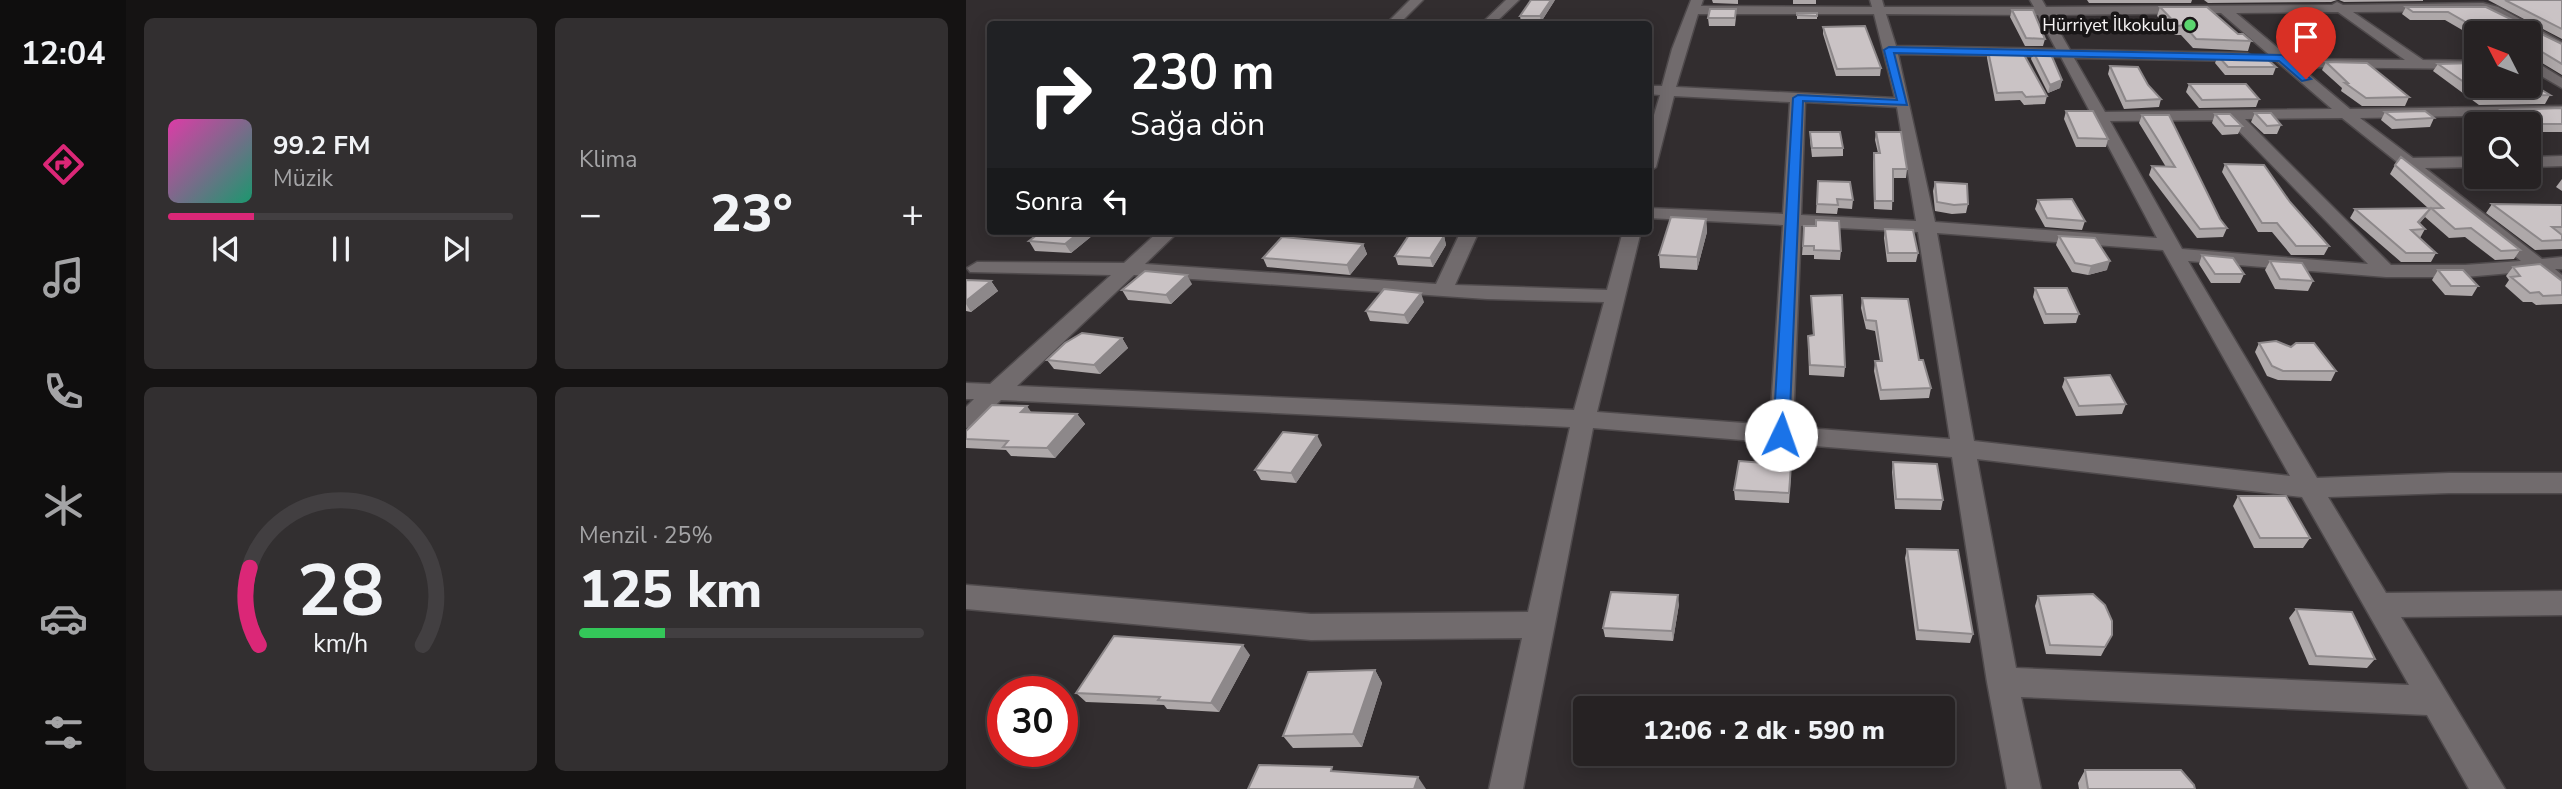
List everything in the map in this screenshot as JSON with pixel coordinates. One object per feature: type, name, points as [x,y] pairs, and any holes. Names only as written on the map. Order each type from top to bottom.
[{"type":"street","points":[[1395,21],[1417,0]]},
{"type":"street","points":[[1490,21],[1513,0]]},
{"type":"street","points":[[2476,0],[2562,47]]},
{"type":"street","points":[[1652,152],[1679,49],[1695,5],[2039,5],[2224,9],[2334,4],[2489,8]]},
{"type":"street","points":[[2334,4],[2421,65]]},
{"type":"street","points":[[2039,5],[2172,249],[2488,789]]},
{"type":"street","points":[[1878,6],[1903,103],[2002,682],[2024,789]]},
{"type":"street","points":[[2224,9],[2345,113],[2562,285]]},
{"type":"street","points":[[1889,50],[2464,65]]},
{"type":"street","points":[[2541,65],[2562,65]]},
{"type":"street","points":[[2541,71],[2562,83]]},
{"type":"street","points":[[1652,90],[1903,103]]},
{"type":"street","points":[[1781,435],[1798,98]]},
{"type":"street","points":[[2101,117],[2562,110]]},
{"type":"street","points":[[2232,114],[2386,271]]},
{"type":"street","points":[[2541,162],[2562,161]]},
{"type":"street","points":[[2408,163],[2464,162]]},
{"type":"street","points":[[1652,213],[1926,227],[2386,271],[2465,271],[2562,263]]},
{"type":"street","points":[[966,420],[1166,235]]},
{"type":"street","points":[[1443,290],[1468,235]]},
{"type":"street","points":[[1506,789],[1583,419],[1631,235]]},
{"type":"street","points":[[977,268],[1128,269],[1443,290],[1615,296]]},
{"type":"street","points":[[966,391],[1583,419],[1964,449],[2310,488],[2449,483],[2562,483]]},
{"type":"street","points":[[966,597],[1311,627],[1539,625]]},
{"type":"street","points":[[2379,605],[2562,603]]},
{"type":"street","points":[[2002,682],[2436,701]]},
{"type":"building","points":[[1531,0],[1551,0],[1540,16],[1520,16]]},
{"type":"building","points":[[2505,0],[2562,0],[2562,29]]},
{"type":"building","points":[[2160,7],[2207,7],[2238,34],[2243,34],[2251,41],[2196,39],[2184,25],[2178,26]]},
{"type":"building","points":[[2406,7],[2486,7],[2515,21],[2464,21],[2448,12],[2413,12]]},
{"type":"building","points":[[1710,9],[1736,9],[1735,18],[1708,18]]},
{"type":"building","points":[[2012,10],[2033,10],[2045,39],[2026,38]]},
{"type":"building","points":[[1817,13],[1817,16],[1797,15]]},
{"type":"building","points":[[1865,26],[1881,68],[1837,69],[1823,27]]},
{"type":"building","points":[[2541,34],[2562,44],[2562,64],[2542,52]]},
{"type":"building","points":[[1988,51],[2022,51],[2047,96],[2026,97],[2022,92],[1997,93]]},
{"type":"building","points":[[2033,51],[2050,52],[2062,80],[2050,85]]},
{"type":"building","points":[[2218,56],[2265,57],[2276,67],[2228,67]]},
{"type":"building","points":[[2326,62],[2367,63],[2409,97],[2366,98],[2345,83],[2348,83]]},
{"type":"building","points":[[2464,63],[2464,82],[2438,64]]},
{"type":"building","points":[[2110,66],[2138,67],[2148,85],[2161,99],[2126,101]]},
{"type":"building","points":[[2189,84],[2246,84],[2259,99],[2202,100]]},
{"type":"building","points":[[2562,108],[2562,124],[2541,124],[2541,112],[2501,110]]},
{"type":"building","points":[[2066,111],[2093,111],[2108,139],[2078,138]]},
{"type":"building","points":[[2425,111],[2434,118],[2396,120],[2385,112]]},
{"type":"building","points":[[2255,113],[2271,113],[2281,125],[2267,126]]},
{"type":"building","points":[[2215,114],[2230,114],[2242,126],[2225,126]]},
{"type":"building","points":[[2142,115],[2169,115],[2220,219],[2227,228],[2200,229],[2152,166],[2175,167]]},
{"type":"building","points":[[1810,132],[1840,132],[1843,148],[1812,148]]},
{"type":"building","points":[[1876,132],[1901,132],[1907,169],[1893,169],[1893,201],[1875,201],[1874,153],[1880,153]]},
{"type":"building","points":[[2401,157],[2520,250],[2501,251],[2471,228],[2455,229],[2431,208],[2443,208],[2395,165]]},
{"type":"building","points":[[2225,164],[2264,165],[2290,202],[2329,246],[2296,246],[2277,223],[2262,223]]},
{"type":"building","points":[[1818,181],[1850,182],[1853,200],[1837,199],[1838,205],[1817,204]]},
{"type":"building","points":[[1935,182],[1967,184],[1968,204],[1937,202]]},
{"type":"building","points":[[2072,199],[2085,221],[2047,218],[2038,200]]},
{"type":"building","points":[[2492,204],[2562,205],[2562,227],[2552,227],[2562,235],[2562,240],[2542,241]]},
{"type":"building","points":[[2431,208],[2418,222],[2425,229],[2411,230],[2436,253],[2406,253],[2355,209]]},
{"type":"building","points":[[1671,217],[1706,219],[1697,257],[1659,255]]},
{"type":"building","points":[[1816,220],[1839,221],[1841,251],[1814,250],[1814,246],[1803,246],[1804,226],[1816,226]]},
{"type":"building","points":[[1885,229],[1913,230],[1918,253],[1888,253]]},
{"type":"building","points":[[1037,235],[1076,235],[1065,244],[1029,241]]},
{"type":"building","points":[[1409,235],[1444,236],[1430,258],[1395,256]]},
{"type":"building","points":[[2059,236],[2095,238],[2110,261],[2091,266],[2075,263]]},
{"type":"building","points":[[1282,237],[1363,244],[1347,265],[1263,258]]},
{"type":"building","points":[[2202,255],[2233,258],[2244,274],[2215,274]]},
{"type":"building","points":[[2270,261],[2302,263],[2313,281],[2280,279]]},
{"type":"building","points":[[2540,264],[2562,281],[2562,295],[2543,296],[2539,292],[2530,293],[2511,277],[2520,276],[2513,267]]},
{"type":"building","points":[[2438,270],[2463,270],[2478,286],[2451,286]]},
{"type":"building","points":[[1145,271],[1187,275],[1166,295],[1122,290]]},
{"type":"building","points":[[966,280],[991,281],[966,301]]},
{"type":"building","points":[[2035,288],[2067,288],[2079,314],[2046,314]]},
{"type":"building","points":[[1384,289],[1421,293],[1404,315],[1366,311]]},
{"type":"building","points":[[1842,295],[1845,367],[1810,365],[1808,336],[1814,335],[1811,296]]},
{"type":"building","points":[[1862,298],[1908,299],[1919,360],[1923,360],[1931,388],[1881,390],[1875,361],[1882,361],[1876,321],[1866,320]]},
{"type":"building","points":[[1082,333],[1122,338],[1094,365],[1047,360],[1065,343]]},
{"type":"building","points":[[2276,341],[2291,347],[2296,343],[2314,343],[2336,371],[2283,371],[2272,366],[2259,343]]},
{"type":"building","points":[[2110,375],[2126,404],[2079,406],[2065,378]]},
{"type":"building","points":[[992,405],[1027,406],[1021,412],[1077,414],[1047,448],[1003,447],[1008,441],[966,439],[966,431]]},
{"type":"building","points":[[1283,432],[1317,435],[1291,473],[1255,470]]},
{"type":"building","points":[[1739,461],[1791,465],[1789,493],[1734,490]]},
{"type":"building","points":[[1893,462],[1937,464],[1943,500],[1896,499]]},
{"type":"building","points":[[2238,496],[2286,496],[2310,538],[2260,538]]},
{"type":"building","points":[[1907,549],[1958,550],[1973,634],[1918,630]]},
{"type":"building","points":[[1611,592],[1678,595],[1672,631],[1603,628]]},
{"type":"building","points":[[2093,594],[2105,605],[2112,621],[2112,635],[2105,647],[2050,645],[2038,596]]},
{"type":"building","points":[[2296,609],[2352,612],[2375,659],[2316,656]]},
{"type":"building","points":[[1114,636],[1243,645],[1211,703],[1158,700],[1160,697],[1078,693]]},
{"type":"building","points":[[1375,670],[1353,734],[1283,736],[1308,672]]},
{"type":"building","points":[[1259,765],[1332,767],[1331,771],[1418,777],[1414,789],[1248,789]]},
{"type":"building","points":[[2085,770],[2181,770],[2195,789],[2088,789]]},
{"type":"place","name":"Hürriyet İlkokulu","points":[[2190,25]]},
{"type":"route","points":[[1781,435],[1798,98],[1903,103],[1889,50],[2282,58],[2306,79]]}]
